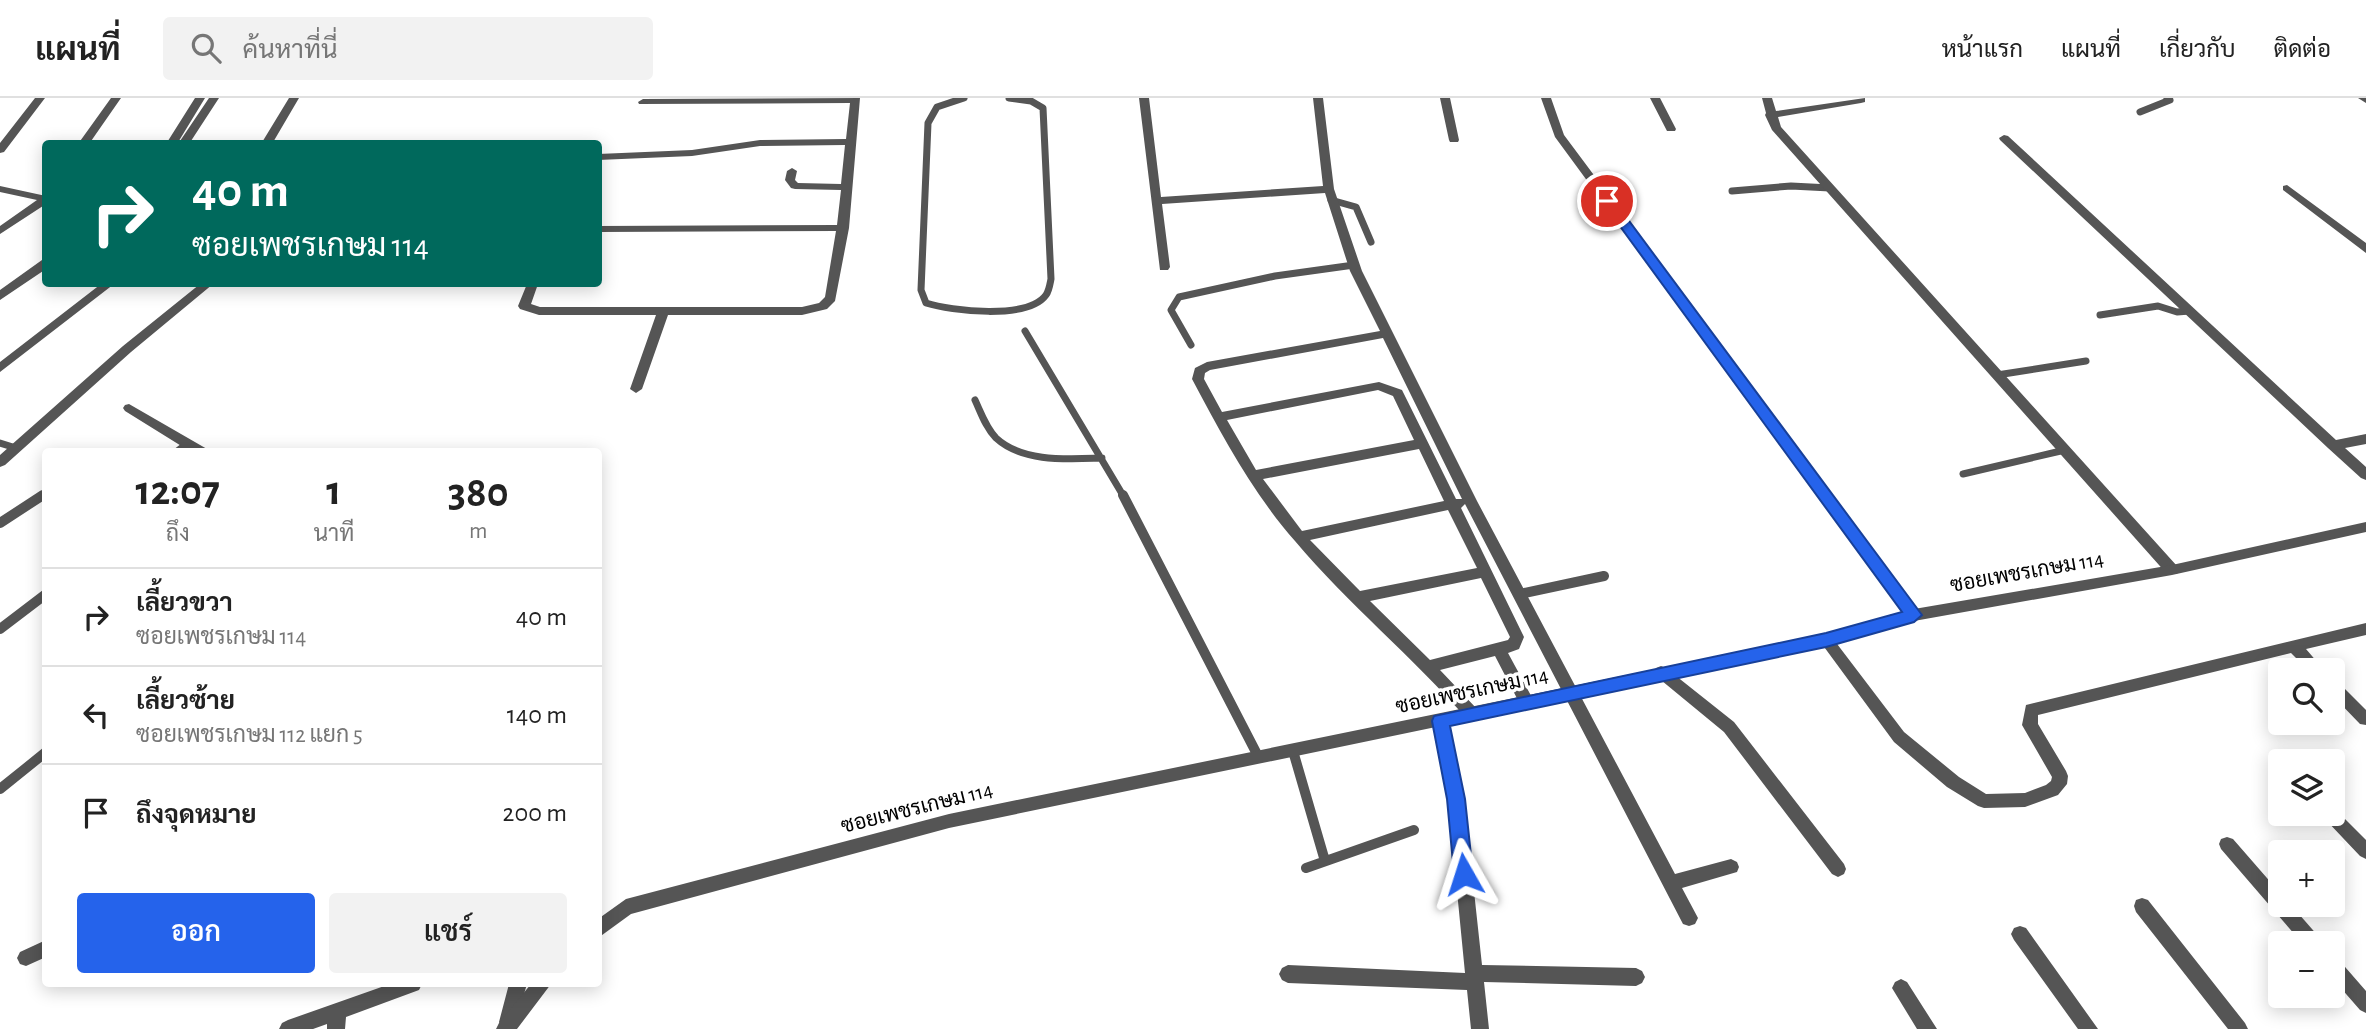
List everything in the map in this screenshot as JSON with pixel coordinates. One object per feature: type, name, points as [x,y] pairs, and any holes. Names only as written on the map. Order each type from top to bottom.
[{"type":"street","points":[[0,150],[40,98]]},
{"type":"street","points":[[86,140],[116,98]]},
{"type":"street","points":[[174,140],[200,98]]},
{"type":"street","points":[[186,140],[214,98]]},
{"type":"street","points":[[268,140],[294,98]]},
{"type":"street","points":[[1144,98],[1164,267]]},
{"type":"street","points":[[1318,98],[1330,194],[1354,265],[1470,501],[1689,918]]},
{"type":"street","points":[[1445,98],[1454,140]]},
{"type":"street","points":[[1546,98],[1559,135],[1914,615]]},
{"type":"street","points":[[1655,98],[1671,129]]},
{"type":"street","points":[[1767,98],[1776,128],[2172,570]]},
{"type":"street","points":[[531,287],[524,306],[530,310],[802,310],[823,306],[831,298],[843,228],[844,187],[855,99],[695,99],[643,102]]},
{"type":"street","points":[[1770,115],[1861,100]]},
{"type":"street","points":[[2004,138],[2366,475]]},
{"type":"street","points":[[602,157],[692,153],[760,143],[850,142]]},
{"type":"street","points":[[792,171],[790,180],[795,186],[844,187]]},
{"type":"street","points":[[0,188],[42,198]]},
{"type":"street","points":[[2287,188],[2366,249]]},
{"type":"street","points":[[1156,201],[1330,194]]},
{"type":"street","points":[[0,232],[42,202]]},
{"type":"street","points":[[602,229],[843,228]]},
{"type":"street","points":[[0,296],[42,266]]},
{"type":"street","points":[[0,368],[104,287]]},
{"type":"street","points":[[0,462],[127,349],[203,287]]},
{"type":"street","points":[[636,389],[663,312]]},
{"type":"street","points":[[1386,334],[1207,366],[1199,371],[1198,379],[1252,475],[1299,537],[1472,714]]},
{"type":"street","points":[[1220,417],[1379,386],[1398,393],[1517,637],[1514,645],[1427,667]]},
{"type":"street","points":[[129,408],[196,448]]},
{"type":"street","points":[[2333,445],[2366,439]]},
{"type":"street","points":[[1252,475],[1423,443]]},
{"type":"street","points":[[1299,537],[1470,501]]},
{"type":"street","name":"ซอยเพชรเกษม 114","points":[[602,927],[626,907],[949,821],[1826,640],[1914,615],[2172,570],[2364,529]]},
{"type":"street","points":[[1360,597],[1486,572]]},
{"type":"street","points":[[1826,640],[1899,737],[1953,782],[1984,801],[1998,803],[2025,800],[2052,790],[2059,784],[2060,776],[2030,725],[2031,710],[2366,629]]},
{"type":"street","points":[[2294,647],[2305,658]]},
{"type":"street","points":[[1499,650],[1527,703]]},
{"type":"street","points":[[1661,672],[1729,727],[1838,869]]},
{"type":"street","points":[[2345,698],[2365,719]]},
{"type":"street","points":[[1441,721],[1456,799],[1480,1029]]},
{"type":"street","points":[[2343,826],[2366,851]]},
{"type":"street","points":[[2227,844],[2303,931]]},
{"type":"street","points":[[1671,883],[1731,867]]},
{"type":"street","points":[[2142,906],[2239,1029]]},
{"type":"street","points":[[602,916],[626,907]]},
{"type":"street","points":[[2020,934],[2089,1029]]},
{"type":"street","points":[[26,958],[42,950]]},
{"type":"street","points":[[1288,974],[1475,978],[1636,977]]},
{"type":"street","points":[[2345,980],[2366,1004]]},
{"type":"street","points":[[288,1029],[403,987]]},
{"type":"street","points":[[506,1025],[517,987]]},
{"type":"street","points":[[506,1025],[539,987]]},
{"type":"street","points":[[1901,988],[1928,1029]]},
{"type":"street","points":[[336,1029],[337,1010]]},
{"type":"lane","points":[[964,98],[937,105],[931,112],[927,136],[921,290],[926,303],[953,311],[1028,305],[1041,300],[1048,292],[1051,267],[1043,108],[1031,101],[1009,98]]},
{"type":"lane","points":[[2140,112],[2170,100],[2167,98]]},
{"type":"lane","points":[[1732,191],[1791,186],[1830,188]]},
{"type":"lane","points":[[1330,194],[1356,207],[1371,242]]},
{"type":"lane","points":[[1191,345],[1171,310],[1179,297],[1275,276],[1354,265]]},
{"type":"lane","points":[[2099,315],[2158,306],[2177,312],[2190,311]]},
{"type":"lane","points":[[1025,331],[1101,458],[1259,758]]},
{"type":"lane","points":[[1997,375],[2085,361]]},
{"type":"lane","points":[[975,400],[997,439],[1017,449],[1048,457],[1101,458]]},
{"type":"lane","points":[[0,443],[16,448]]},
{"type":"lane","points":[[181,448],[188,443]]},
{"type":"lane","points":[[1963,474],[2065,450]]},
{"type":"lane","points":[[0,523],[42,496]]},
{"type":"lane","points":[[1520,594],[1604,576]]},
{"type":"lane","points":[[0,629],[42,597]]},
{"type":"lane","points":[[1293,751],[1325,861]]},
{"type":"lane","points":[[0,789],[42,755]]},
{"type":"lane","points":[[1306,868],[1414,830]]},
{"type":"route","points":[[1464,874],[1456,799],[1441,721],[1572,694],[1670,670],[1826,640],[1914,615],[1607,201]]}]
